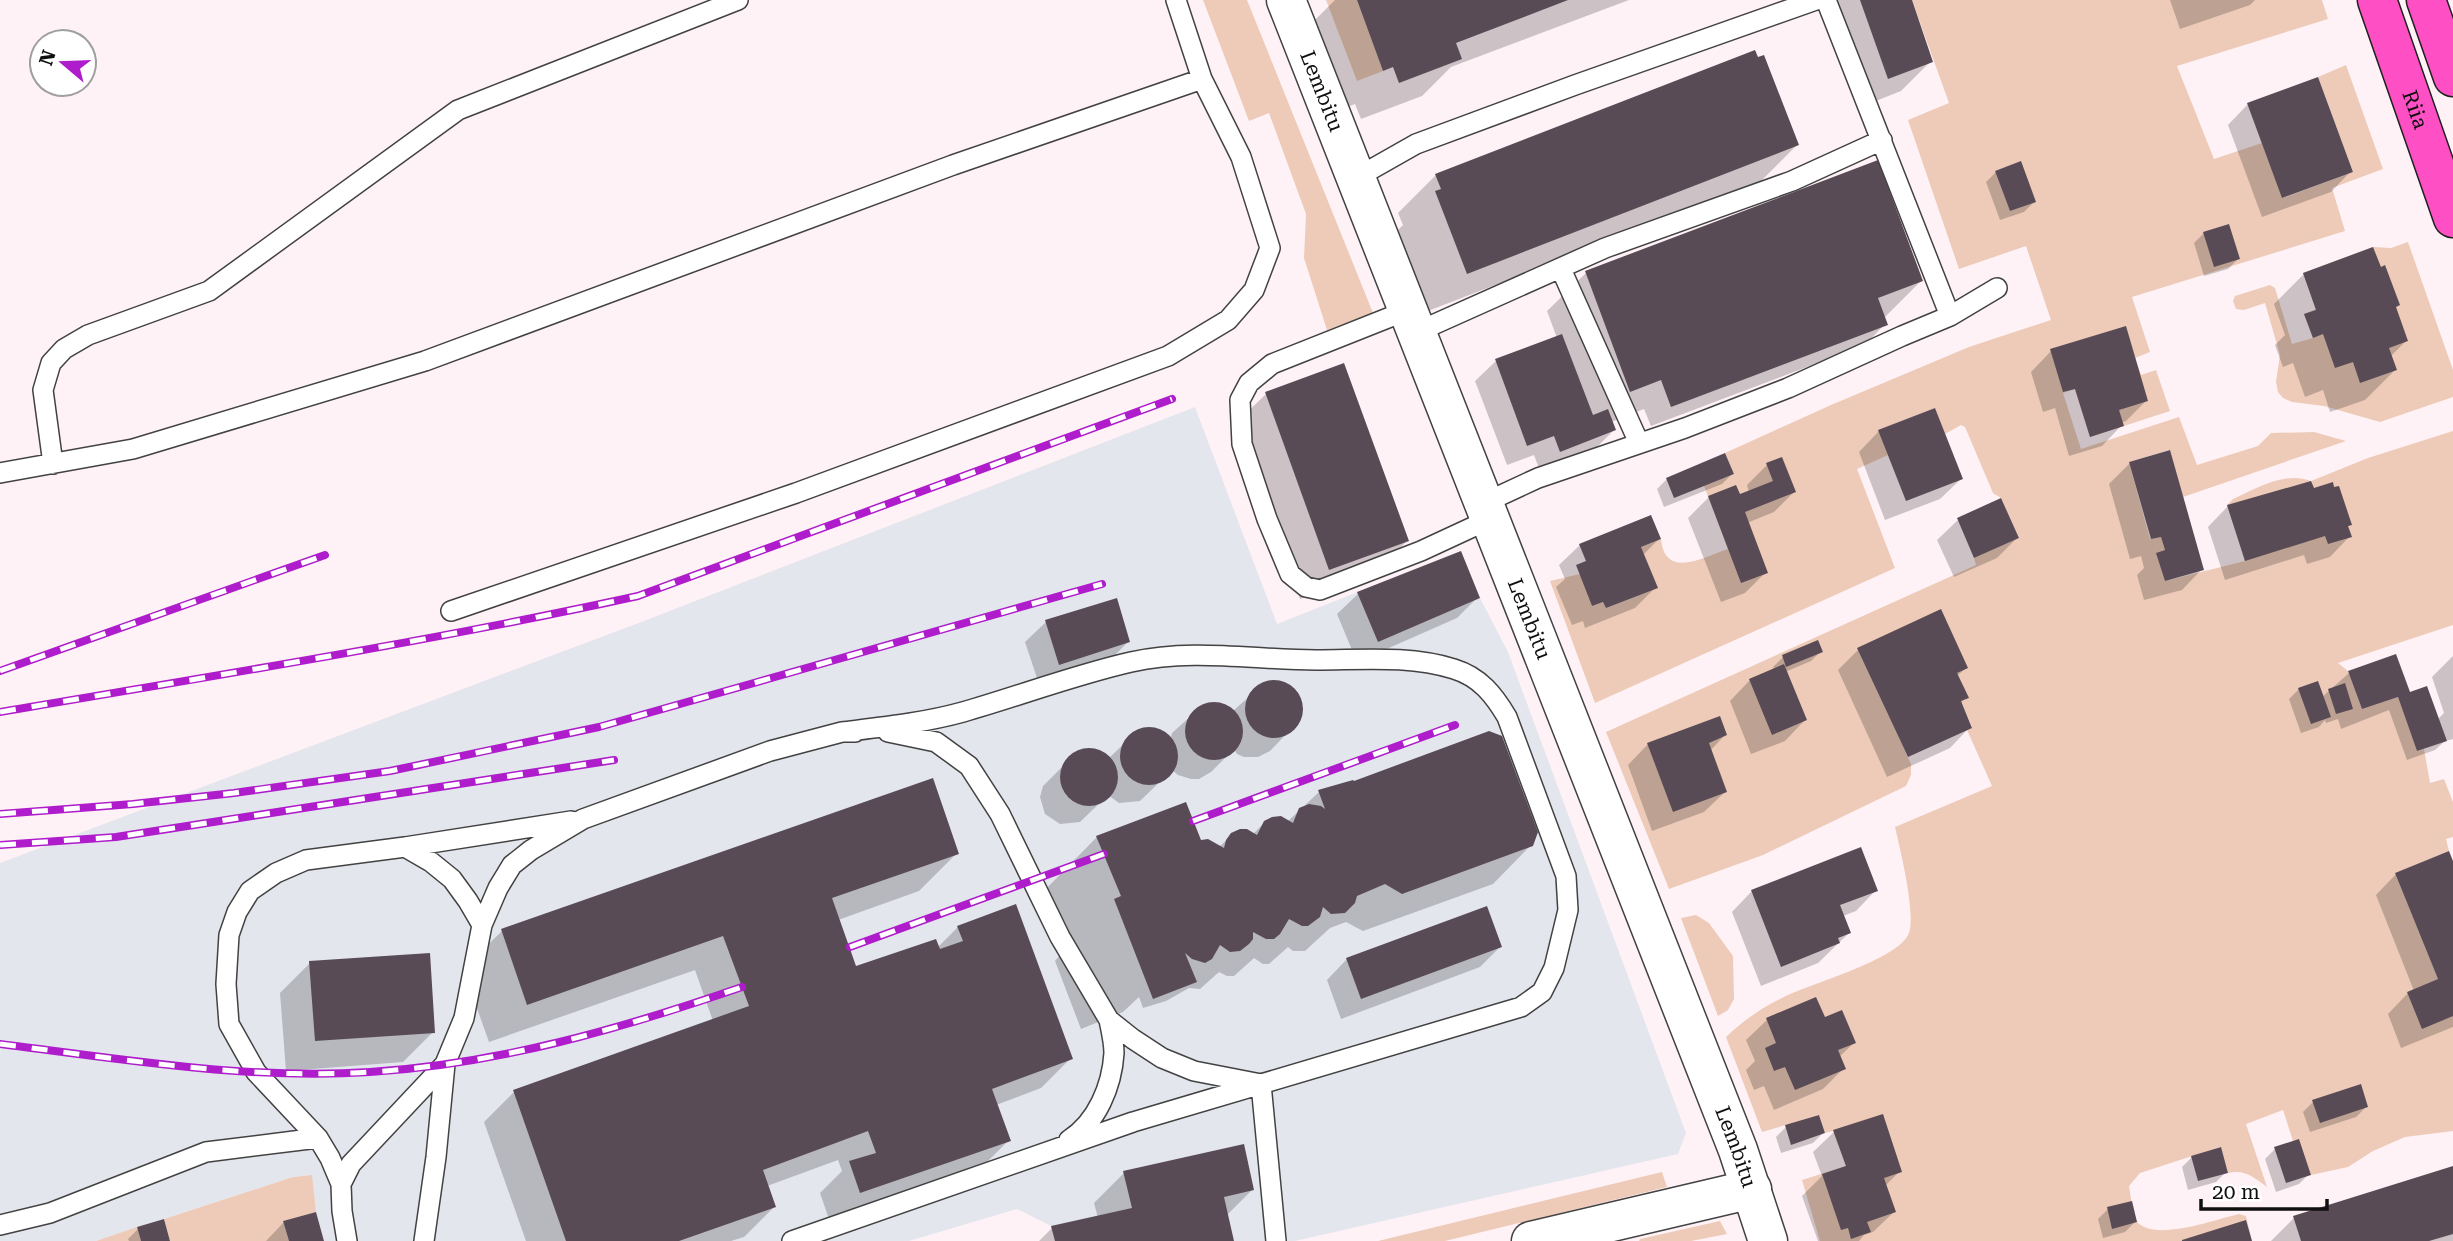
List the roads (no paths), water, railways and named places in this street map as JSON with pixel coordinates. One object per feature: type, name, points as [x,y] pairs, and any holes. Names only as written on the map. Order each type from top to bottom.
[{"type":"highway","name":"Riia","points":[[2377,0],[2453,218]]},
{"type":"highway","points":[[2426,0],[2453,77]]},
{"type":"street","name":"Lembitu","points":[[1286,0],[1752,1189],[1768,1241]]},
{"type":"street","points":[[1531,1241],[1752,1189]]},
{"type":"lane","points":[[53,464],[43,390],[51,363],[64,349],[88,335],[209,291],[458,110],[738,0]]},
{"type":"lane","points":[[451,611],[796,493],[1168,356],[1228,320],[1254,290],[1270,248],[1241,156],[1202,79],[1176,0]]},
{"type":"lane","points":[[1356,178],[1428,140],[1816,0]]},
{"type":"lane","points":[[1826,0],[1950,316]]},
{"type":"lane","points":[[0,473],[133,450],[425,361],[953,164],[1202,79]]},
{"type":"lane","points":[[1882,140],[1792,181],[1605,248],[1561,269],[1413,321],[1272,364],[1249,383],[1240,400],[1242,444],[1290,574],[1306,587],[1320,590],[1421,551],[1538,478],[1788,388],[1950,316],[1997,288]]},
{"type":"lane","points":[[1561,269],[1639,443]]},
{"type":"lane","points":[[347,1241],[341,1184],[330,1158],[318,1138],[256,1072],[229,1024],[226,984],[229,935],[237,912],[250,891],[276,873],[306,860],[583,819],[770,751],[842,732],[961,713],[1132,662],[1179,656],[1234,654],[1315,660],[1370,659],[1424,663],[1454,669],[1482,683],[1494,696],[1507,717],[1566,876],[1568,910],[1562,940],[1554,968],[1542,992],[1521,1007],[1473,1023],[1133,1122],[792,1241]]},
{"type":"lane","points":[[842,732],[897,732],[936,742],[969,766],[1000,814],[1060,937],[1109,1020],[1133,1040],[1162,1058],[1194,1071],[1261,1084]]},
{"type":"lane","points":[[424,1241],[436,1157],[444,1064],[464,1018],[482,925],[498,888],[512,865],[583,819]]},
{"type":"lane","points":[[405,847],[431,862],[452,880],[482,925]]},
{"type":"lane","points":[[1058,1148],[1075,1136],[1095,1114],[1104,1096],[1114,1052],[1109,1020]]},
{"type":"lane","points":[[341,1184],[351,1164],[444,1064]]},
{"type":"lane","points":[[1261,1084],[1276,1241]]},
{"type":"lane","points":[[0,1225],[50,1213],[206,1152],[318,1138]]},
{"type":"railway","points":[[0,712],[400,643],[638,596],[1172,399]]},
{"type":"railway","points":[[0,671],[325,555]]},
{"type":"railway","points":[[0,814],[234,793],[390,771],[599,727],[1102,584]]},
{"type":"railway","points":[[1193,821],[1455,725]]},
{"type":"railway","points":[[0,845],[116,837],[614,760]]},
{"type":"railway","points":[[850,947],[1104,854]]},
{"type":"railway","points":[[0,1044],[231,1071],[324,1074],[370,1072],[418,1068],[512,1053],[651,1017],[742,987]]}]
